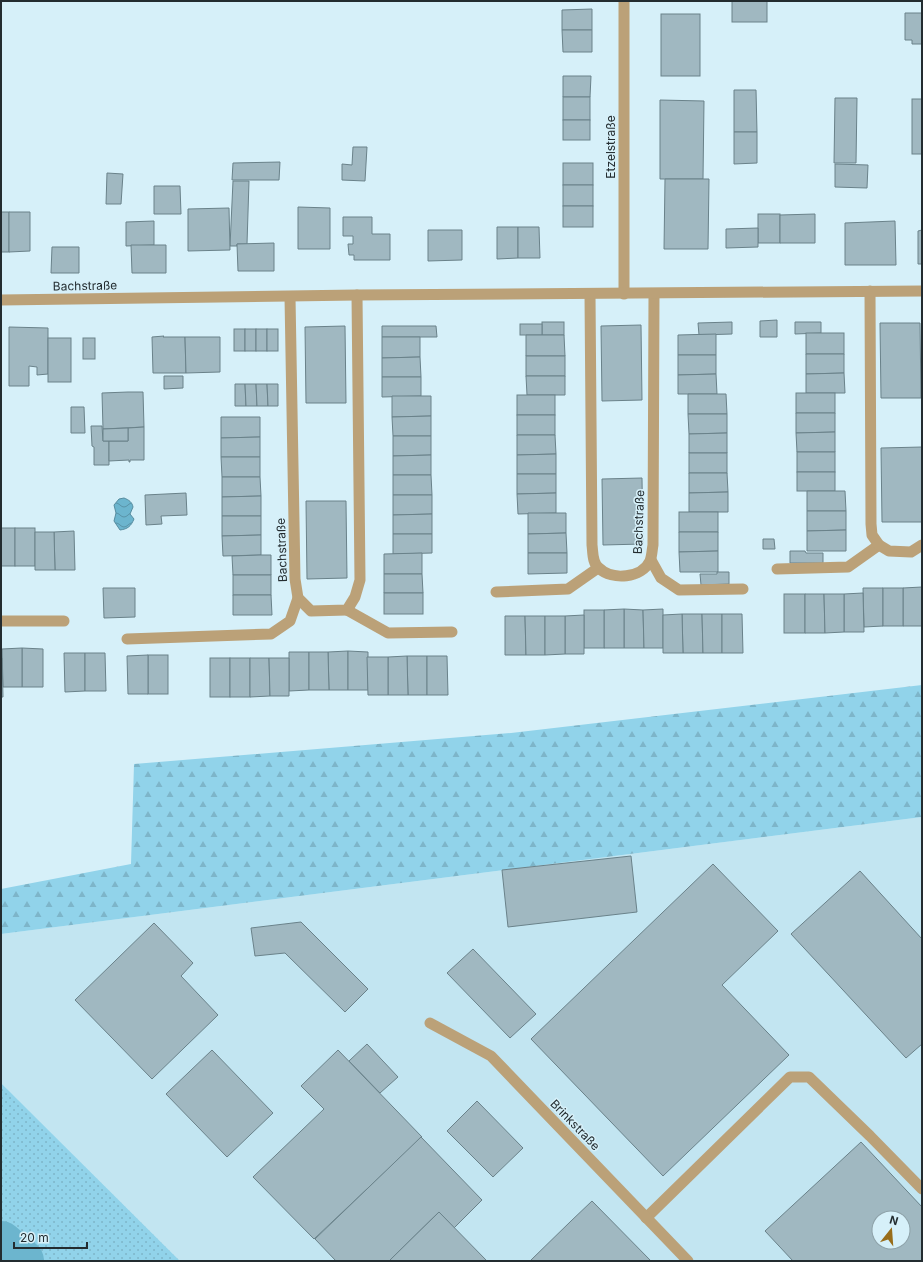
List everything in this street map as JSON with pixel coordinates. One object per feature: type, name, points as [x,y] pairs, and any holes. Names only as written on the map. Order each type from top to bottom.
[{"type":"street","name":"Etzelstraße","points":[[624,1],[624,294]]},
{"type":"street","points":[[870,291],[872,536],[879,545],[889,551],[911,552],[922,545]]},
{"type":"street","name":"Bachstraße","points":[[1,300],[358,295],[922,291]]},
{"type":"street","points":[[496,592],[568,589],[598,568],[594,560],[592,545],[590,294]]},
{"type":"street","name":"Bachstraße","points":[[598,568],[613,576],[632,576],[643,570],[651,560],[653,545],[654,294]]},
{"type":"street","points":[[358,295],[360,580],[355,597],[347,610],[388,633],[452,632]]},
{"type":"street","name":"Bachstraße","points":[[290,297],[295,579],[298,598],[311,611],[347,610]]},
{"type":"street","points":[[777,569],[848,567],[879,545]]},
{"type":"street","points":[[651,560],[661,578],[679,590],[743,589]]},
{"type":"street","points":[[127,639],[271,634],[290,621],[298,598]]},
{"type":"street","points":[[1,622],[64,621]]},
{"type":"street","name":"Brinkstraße","points":[[430,1023],[491,1056],[688,1261]]},
{"type":"street","points":[[646,1218],[790,1077],[809,1077],[922,1189]]},
{"type":"shaded area","points":[[922,817],[922,1261],[180,1261],[1,1083],[1,934]]},
{"type":"green space","points":[[922,685],[922,817],[1,934],[1,889],[131,864],[134,764],[511,733]]},
{"type":"green space","points":[[1,1083],[180,1261],[1,1261]]},
{"type":"water","points":[[124,498],[129,500],[132,504],[133,507],[130,514],[134,519],[129,527],[120,530],[114,521],[116,513],[114,505],[119,499]]},
{"type":"building","points":[[732,1],[767,1],[767,22],[732,22]]},
{"type":"building","points":[[592,9],[592,30],[562,30],[562,10]]},
{"type":"building","points":[[905,13],[922,13],[922,44],[912,44],[912,40],[905,40]]},
{"type":"building","points":[[661,14],[700,14],[700,76],[661,76]]},
{"type":"building","points":[[562,30],[592,30],[592,52],[563,52]]},
{"type":"building","points":[[563,76],[591,76],[590,97],[563,97]]},
{"type":"building","points":[[734,90],[756,90],[757,132],[734,132]]},
{"type":"building","points":[[563,97],[590,97],[590,120],[563,120]]},
{"type":"building","points":[[835,98],[857,98],[856,163],[834,163]]},
{"type":"building","points":[[912,99],[922,99],[922,154],[912,154]]},
{"type":"building","points":[[660,100],[704,101],[703,179],[660,179]]},
{"type":"building","points":[[563,120],[590,120],[590,140],[563,140]]},
{"type":"building","points":[[734,132],[757,132],[757,163],[734,164]]},
{"type":"building","points":[[353,147],[367,147],[365,181],[342,180],[342,164],[352,165]]},
{"type":"building","points":[[280,162],[279,180],[232,180],[233,163]]},
{"type":"building","points":[[563,163],[593,163],[593,185],[563,185]]},
{"type":"building","points":[[835,164],[868,165],[867,188],[835,187]]},
{"type":"building","points":[[107,173],[123,174],[121,204],[106,204]]},
{"type":"building","points":[[665,179],[709,179],[708,249],[664,249]]},
{"type":"building","points":[[233,181],[249,181],[247,244],[237,244],[237,246],[230,246]]},
{"type":"building","points":[[563,185],[593,185],[593,206],[563,206]]},
{"type":"building","points":[[154,186],[180,186],[181,214],[154,214]]},
{"type":"building","points":[[563,206],[593,206],[593,227],[563,227]]},
{"type":"building","points":[[298,207],[330,208],[330,249],[298,249]]},
{"type":"building","points":[[229,208],[230,250],[188,251],[188,209]]},
{"type":"building","points":[[1,212],[9,212],[9,252],[1,252]]},
{"type":"building","points":[[9,212],[30,212],[30,251],[9,252]]},
{"type":"building","points":[[758,214],[780,214],[780,243],[758,243]]},
{"type":"building","points":[[815,214],[815,243],[780,243],[780,215]]},
{"type":"building","points":[[343,217],[372,217],[372,234],[390,234],[390,260],[354,260],[354,255],[349,255],[348,244],[353,244],[353,236],[343,236]]},
{"type":"building","points":[[154,221],[154,245],[126,246],[126,222]]},
{"type":"building","points":[[895,221],[896,265],[845,265],[845,223]]},
{"type":"building","points":[[497,227],[518,227],[518,258],[497,259]]},
{"type":"building","points":[[518,227],[539,227],[540,258],[518,258]]},
{"type":"building","points":[[758,228],[758,247],[726,248],[726,229]]},
{"type":"building","points":[[428,230],[462,230],[462,260],[428,261]]},
{"type":"building","points":[[922,230],[922,264],[918,264],[918,231]]},
{"type":"building","points":[[274,243],[274,271],[238,271],[237,244]]},
{"type":"building","points":[[131,245],[166,245],[166,273],[132,273]]},
{"type":"building","points":[[52,247],[79,247],[79,273],[51,273]]},
{"type":"building","points":[[777,320],[777,337],[760,337],[760,321]]},
{"type":"building","points":[[542,322],[564,322],[564,335],[542,335]]},
{"type":"building","points":[[732,322],[732,334],[699,335],[698,323]]},
{"type":"building","points":[[795,322],[821,322],[821,333],[795,334]]},
{"type":"building","points":[[880,323],[920,323],[921,398],[881,398]]},
{"type":"building","points":[[520,324],[542,324],[542,335],[520,335]]},
{"type":"building","points":[[641,325],[642,400],[602,401],[601,326]]},
{"type":"building","points":[[345,326],[346,403],[306,403],[305,327]]},
{"type":"building","points":[[382,326],[436,326],[437,337],[382,337]]},
{"type":"building","points":[[9,327],[48,328],[48,374],[37,375],[37,367],[29,366],[29,386],[9,386]]},
{"type":"building","points":[[234,329],[245,329],[245,351],[234,351]]},
{"type":"building","points":[[245,329],[256,329],[256,351],[245,351]]},
{"type":"building","points":[[256,329],[267,329],[267,351],[256,351]]},
{"type":"building","points":[[267,329],[278,329],[278,351],[267,351]]},
{"type":"building","points":[[806,333],[844,333],[844,354],[806,354]]},
{"type":"building","points":[[716,334],[716,355],[678,355],[678,335]]},
{"type":"building","points":[[526,335],[564,335],[565,356],[526,356]]},
{"type":"building","points":[[164,336],[163,337],[185,337],[186,373],[153,373],[152,337]]},
{"type":"building","points":[[185,337],[220,337],[220,372],[186,373]]},
{"type":"building","points":[[382,337],[420,337],[420,357],[382,358]]},
{"type":"building","points":[[48,338],[71,338],[71,382],[48,382]]},
{"type":"building","points":[[83,338],[95,338],[95,359],[83,359]]},
{"type":"building","points":[[806,354],[844,354],[844,373],[806,374]]},
{"type":"building","points":[[678,355],[716,355],[716,374],[678,375]]},
{"type":"building","points":[[526,356],[565,356],[565,376],[526,376]]},
{"type":"building","points":[[420,357],[421,377],[382,377],[382,358]]},
{"type":"building","points":[[844,373],[845,393],[806,393],[806,374]]},
{"type":"building","points":[[716,374],[717,394],[678,394],[678,375]]},
{"type":"building","points":[[164,376],[183,376],[183,388],[164,389]]},
{"type":"building","points":[[526,376],[565,376],[565,395],[527,395]]},
{"type":"building","points":[[382,377],[421,377],[421,396],[382,397]]},
{"type":"building","points":[[235,384],[245,384],[246,406],[235,406]]},
{"type":"building","points":[[245,384],[256,384],[257,406],[246,406]]},
{"type":"building","points":[[256,384],[267,384],[268,406],[257,406]]},
{"type":"building","points":[[267,384],[278,384],[278,406],[268,406]]},
{"type":"building","points":[[143,392],[144,427],[103,429],[102,393]]},
{"type":"building","points":[[796,393],[835,393],[835,413],[796,413]]},
{"type":"building","points":[[688,394],[726,394],[727,414],[688,414]]},
{"type":"building","points":[[517,395],[555,395],[555,415],[517,415]]},
{"type":"building","points":[[392,396],[431,396],[431,416],[392,417]]},
{"type":"building","points":[[71,407],[84,407],[85,433],[71,433]]},
{"type":"building","points":[[796,413],[835,413],[835,432],[796,433]]},
{"type":"building","points":[[688,414],[727,414],[727,433],[689,434]]},
{"type":"building","points":[[517,415],[555,415],[555,435],[517,435]]},
{"type":"building","points":[[431,416],[431,436],[393,436],[392,417]]},
{"type":"building","points":[[221,417],[260,417],[260,437],[221,438]]},
{"type":"building","points":[[91,426],[102,426],[103,441],[109,441],[109,465],[94,465],[94,447],[92,446]]},
{"type":"building","points":[[144,427],[144,460],[130,460],[130,462],[129,460],[109,461],[109,441],[128,441],[128,428]]},
{"type":"building","points":[[128,428],[128,441],[103,441],[103,429]]},
{"type":"building","points":[[835,432],[835,452],[797,452],[796,433]]},
{"type":"building","points":[[727,433],[727,453],[689,453],[689,434]]},
{"type":"building","points":[[517,435],[555,435],[556,454],[517,455]]},
{"type":"building","points":[[393,436],[431,436],[431,455],[393,456]]},
{"type":"building","points":[[260,437],[260,457],[221,457],[221,438]]},
{"type":"building","points":[[922,447],[922,522],[882,522],[881,448]]},
{"type":"building","points":[[797,452],[835,452],[835,472],[797,472]]},
{"type":"building","points":[[689,453],[727,453],[727,473],[689,473]]},
{"type":"building","points":[[556,454],[556,474],[517,474],[517,455]]},
{"type":"building","points":[[431,455],[431,475],[393,475],[393,456]]},
{"type":"building","points":[[221,457],[260,457],[260,477],[222,477]]},
{"type":"building","points":[[797,472],[835,472],[835,491],[797,491]]},
{"type":"building","points":[[689,473],[727,473],[728,492],[689,493]]},
{"type":"building","points":[[517,474],[556,474],[556,493],[517,494]]},
{"type":"building","points":[[393,475],[431,475],[432,495],[393,495]]},
{"type":"building","points":[[222,477],[260,477],[261,496],[222,497]]},
{"type":"building","points":[[642,478],[643,544],[603,545],[602,479]]},
{"type":"building","points":[[807,491],[845,491],[846,511],[807,511]]},
{"type":"building","points":[[728,492],[728,512],[689,512],[689,493]]},
{"type":"building","points":[[186,493],[187,515],[161,516],[162,524],[146,525],[145,495]]},
{"type":"building","points":[[556,493],[556,513],[518,514],[517,494]]},
{"type":"building","points":[[393,495],[432,495],[432,514],[393,515]]},
{"type":"building","points":[[261,496],[261,516],[222,516],[222,497]]},
{"type":"building","points":[[306,501],[346,501],[347,578],[307,579]]},
{"type":"building","points":[[807,511],[846,511],[846,530],[807,531]]},
{"type":"building","points":[[679,512],[718,512],[718,532],[679,532]]},
{"type":"building","points":[[528,513],[566,513],[566,533],[528,534]]},
{"type":"building","points":[[432,514],[432,534],[393,534],[393,515]]},
{"type":"building","points":[[222,516],[261,516],[261,535],[222,536]]},
{"type":"building","points":[[1,528],[15,528],[15,566],[1,566]]},
{"type":"building","points":[[15,528],[35,528],[35,566],[15,566]]},
{"type":"building","points":[[846,530],[846,551],[807,551],[807,531]]},
{"type":"building","points":[[74,531],[75,570],[55,570],[54,532]]},
{"type":"building","points":[[35,532],[54,532],[55,570],[35,570]]},
{"type":"building","points":[[679,532],[718,532],[718,551],[679,552]]},
{"type":"building","points":[[566,533],[567,553],[528,553],[528,534]]},
{"type":"building","points":[[393,534],[432,534],[432,553],[393,554]]},
{"type":"building","points":[[261,535],[261,555],[223,556],[222,536]]},
{"type":"building","points":[[763,539],[774,539],[775,549],[763,549]]},
{"type":"building","points":[[718,551],[718,572],[680,572],[679,552]]},
{"type":"building","points":[[790,551],[823,553],[823,563],[790,563]]},
{"type":"building","points":[[422,553],[422,574],[384,574],[384,554]]},
{"type":"building","points":[[528,553],[567,553],[567,573],[528,574]]},
{"type":"building","points":[[271,555],[271,575],[233,575],[232,556]]},
{"type":"building","points":[[717,572],[729,572],[729,584],[701,585],[700,574],[717,574]]},
{"type":"building","points":[[384,574],[422,574],[423,593],[384,593]]},
{"type":"building","points":[[233,575],[271,575],[271,595],[233,595]]},
{"type":"building","points":[[922,587],[922,626],[903,626],[903,588]]},
{"type":"building","points":[[103,588],[135,588],[135,617],[104,618]]},
{"type":"building","points":[[863,588],[883,588],[883,626],[864,627]]},
{"type":"building","points":[[883,588],[903,588],[903,626],[883,626]]},
{"type":"building","points":[[384,593],[423,593],[423,614],[384,614]]},
{"type":"building","points":[[863,593],[864,632],[844,632],[844,594]]},
{"type":"building","points":[[784,594],[805,594],[805,633],[784,633]]},
{"type":"building","points":[[805,594],[824,594],[825,633],[805,633]]},
{"type":"building","points":[[824,594],[844,594],[844,632],[825,633]]},
{"type":"building","points":[[233,595],[271,595],[272,615],[233,615]]},
{"type":"building","points":[[624,609],[643,610],[644,648],[624,648]]},
{"type":"building","points":[[624,609],[624,648],[604,648],[604,610]]},
{"type":"building","points":[[663,609],[663,648],[644,648],[643,610]]},
{"type":"building","points":[[584,610],[604,610],[604,648],[584,648]]},
{"type":"building","points":[[682,614],[702,614],[703,653],[683,653]]},
{"type":"building","points":[[682,614],[683,653],[663,653],[663,615]]},
{"type":"building","points":[[702,614],[722,614],[722,653],[703,653]]},
{"type":"building","points":[[722,614],[742,614],[743,653],[722,653]]},
{"type":"building","points":[[584,615],[584,654],[565,654],[565,616]]},
{"type":"building","points":[[505,616],[525,616],[526,655],[505,655]]},
{"type":"building","points":[[525,616],[545,616],[545,655],[526,655]]},
{"type":"building","points":[[545,616],[565,616],[565,654],[545,655]]},
{"type":"building","points":[[22,648],[43,649],[43,687],[22,687]]},
{"type":"building","points":[[22,648],[22,687],[3,687],[2,649]]},
{"type":"building","points":[[348,651],[348,690],[329,690],[328,652]]},
{"type":"building","points":[[348,651],[368,652],[368,690],[348,690]]},
{"type":"building","points":[[289,652],[309,652],[309,690],[289,691]]},
{"type":"building","points":[[309,652],[328,652],[329,690],[309,690]]},
{"type":"building","points":[[64,653],[85,653],[85,691],[65,692]]},
{"type":"building","points":[[85,653],[105,653],[106,691],[85,691]]},
{"type":"building","points":[[148,655],[168,655],[168,694],[148,694]]},
{"type":"building","points":[[148,655],[148,694],[128,694],[127,656]]},
{"type":"building","points":[[407,656],[427,656],[427,695],[408,695]]},
{"type":"building","points":[[407,656],[408,695],[388,695],[388,657]]},
{"type":"building","points":[[427,656],[447,656],[448,695],[427,695]]},
{"type":"building","points":[[367,657],[388,657],[388,695],[368,695]]},
{"type":"building","points":[[2,658],[3,697],[1,697]]},
{"type":"building","points":[[210,658],[230,658],[230,697],[210,697]]},
{"type":"building","points":[[230,658],[250,658],[250,697],[230,697]]},
{"type":"building","points":[[250,658],[269,658],[270,696],[250,697]]},
{"type":"building","points":[[269,658],[289,658],[289,696],[270,696]]},
{"type":"building","points":[[631,856],[637,912],[508,927],[502,870]]},
{"type":"building","points":[[713,864],[778,931],[722,985],[789,1055],[663,1176],[531,1039]]},
{"type":"building","points":[[860,871],[922,939],[922,1044],[906,1058],[791,934]]},
{"type":"building","points":[[301,922],[368,989],[345,1012],[285,953],[255,956],[251,928]]},
{"type":"building","points":[[154,923],[193,963],[181,976],[218,1015],[152,1079],[75,1000]]},
{"type":"building","points":[[473,949],[536,1014],[510,1038],[447,973]]},
{"type":"building","points":[[367,1044],[398,1077],[380,1093],[349,1061]]},
{"type":"building","points":[[212,1050],[273,1113],[227,1157],[166,1094]]},
{"type":"building","points":[[338,1050],[422,1137],[314,1239],[253,1177],[324,1109],[301,1086]]},
{"type":"building","points":[[477,1101],[523,1148],[493,1177],[447,1131]]},
{"type":"building","points":[[421,1137],[482,1200],[454,1228],[439,1212],[389,1261],[336,1261],[315,1239]]},
{"type":"building","points":[[861,1142],[922,1207],[922,1261],[793,1261],[765,1231]]},
{"type":"building","points":[[592,1201],[651,1261],[530,1261],[571,1221]]},
{"type":"building","points":[[439,1212],[487,1261],[389,1261]]},
{"type":"waterway","points":[[1,1243],[22,1261]]}]
